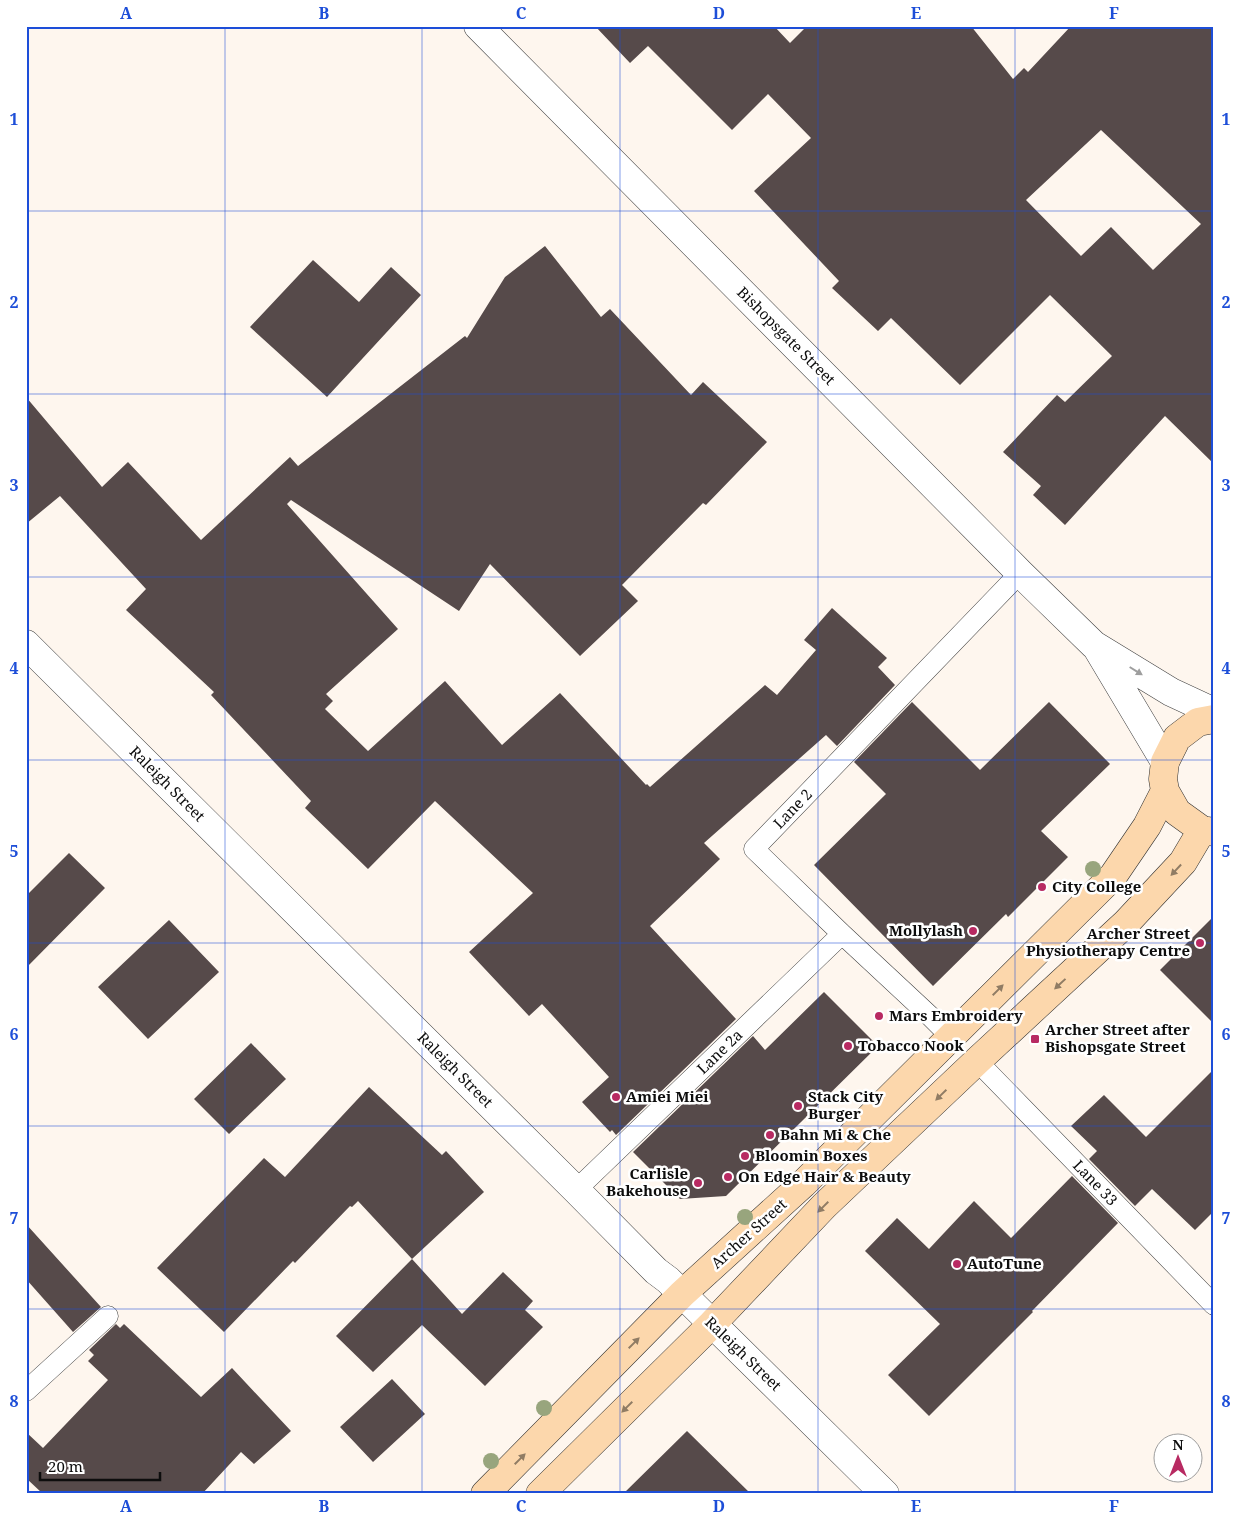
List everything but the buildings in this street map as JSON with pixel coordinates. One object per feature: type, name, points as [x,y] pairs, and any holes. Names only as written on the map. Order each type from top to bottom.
[{"type":"main road","points":[[1208,831],[1177,812],[1165,791],[1163,779],[1165,762],[1176,738],[1198,722],[1214,719]]},
{"type":"main road","name":"Archer Street","points":[[485,1494],[682,1294],[804,1184],[1113,876],[1147,826],[1165,791]]},
{"type":"main road","name":"Archer Street","points":[[540,1494],[712,1324],[824,1206],[1126,922],[1183,862],[1208,831]]},
{"type":"street","name":"Bishopsgate Street","points":[[478,26],[1020,573],[1094,645],[1171,692],[1214,712]]},
{"type":"street","name":"Raleigh Street","points":[[26,644],[656,1271],[668,1280],[885,1494]]},
{"type":"street","name":"Bishopsgate Street","points":[[1094,645],[1165,762]]},
{"type":"lane","name":"Lane 2","points":[[951,1037],[754,849],[1020,573]]},
{"type":"lane","name":"Lane 2a","points":[[576,1190],[842,934]]},
{"type":"lane","name":"Lane 33","points":[[977,1061],[1214,1304]]},
{"type":"lane","points":[[26,1391],[108,1316]]},
{"type":"place","name":"City College","points":[[1042,887]]},
{"type":"place","name":"Mollylash","points":[[973,931]]},
{"type":"place","name":"Archer Street Physiotherapy Centre","points":[[1200,943]]},
{"type":"place","name":"Mars Embroidery","points":[[879,1016]]},
{"type":"place","name":"Archer Street after Bishopsgate Street","points":[[1035,1039]]},
{"type":"place","name":"Tobacco Nook","points":[[848,1046]]},
{"type":"place","name":"Amiei Miei","points":[[616,1097]]},
{"type":"place","name":"Stack City Burger","points":[[798,1106]]},
{"type":"place","name":"Bahn Mi & Che","points":[[770,1135]]},
{"type":"place","name":"Bloomin Boxes","points":[[745,1156]]},
{"type":"place","name":"On Edge Hair & Beauty","points":[[728,1177]]},
{"type":"place","name":"Carlisle Bakehouse","points":[[698,1183]]},
{"type":"place","name":"AutoTune","points":[[957,1264]]}]
